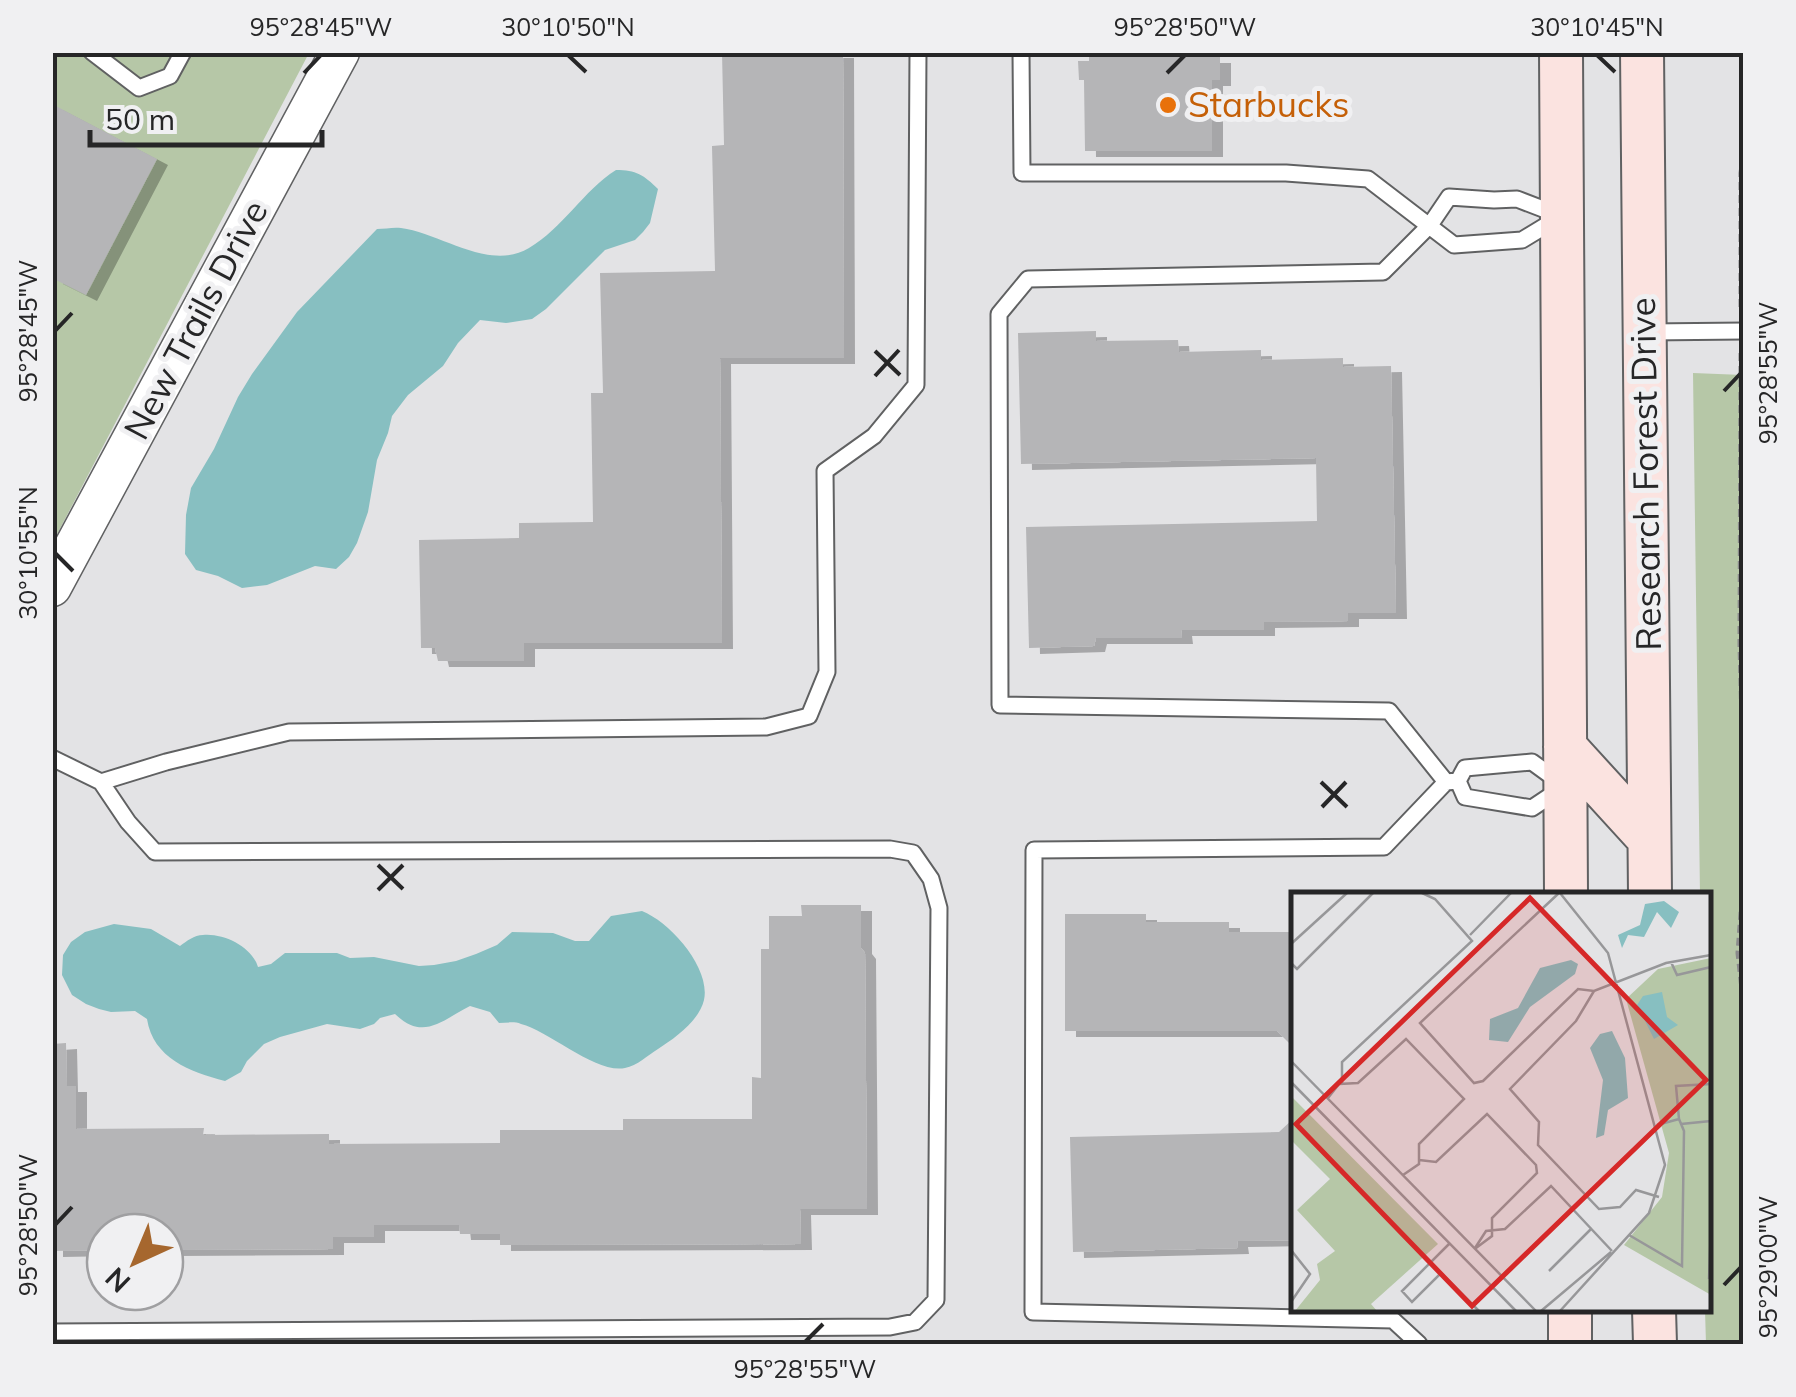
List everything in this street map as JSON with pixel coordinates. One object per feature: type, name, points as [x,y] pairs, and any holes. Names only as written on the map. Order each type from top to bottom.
[{"type":"main road","points":[[1561,52],[1566,892]]},
{"type":"main road","name":"Research Forest Drive","points":[[1642,52],[1650,892]]},
{"type":"main road","points":[[1566,766],[1650,839]]},
{"type":"main road","points":[[1570,1312],[1570,1344]]},
{"type":"main road","points":[[1654,1312],[1655,1344]]},
{"type":"street","name":"New Trails Drive","points":[[52,588],[340,52]]},
{"type":"lane","points":[[92,52],[139,88],[170,76],[183,52]]},
{"type":"lane","points":[[101,782],[289,732],[766,728],[809,716],[826,672],[825,472],[874,436],[916,384],[918,52]]},
{"type":"lane","points":[[1021,52],[1022,172],[1286,174],[1368,179],[1454,246],[1522,240],[1561,216]]},
{"type":"lane","points":[[1561,216],[1517,198],[1449,197],[1430,225],[1383,272],[1028,280],[999,314],[1000,704],[1389,711],[1466,797],[1532,808],[1566,766]]},
{"type":"lane","points":[[1644,332],[1742,332]]},
{"type":"lane","points":[[52,758],[101,782],[128,822],[155,852],[890,849],[913,853],[931,880],[939,908],[936,1300],[915,1322],[890,1327],[52,1332]]},
{"type":"lane","points":[[1419,1344],[1393,1320],[1033,1312],[1034,850],[1384,847],[1464,768],[1532,762],[1566,766]]},
{"type":"path","points":[[1744,150],[1740,644],[1744,803]]},
{"type":"path","points":[[1744,873],[1738,953],[1744,1007]]},
{"type":"green space","points":[[53,53],[309,53],[53,542]]},
{"type":"green space","points":[[1693,373],[1743,375],[1743,1344],[1706,1344],[1705,1312],[1711,1312],[1711,892],[1700,892]]},
{"type":"water","points":[[616,170],[639,174],[658,189],[650,223],[635,240],[605,250],[532,319],[506,323],[480,320],[443,366],[408,395],[392,416],[377,460],[368,512],[349,557],[336,569],[315,566],[267,585],[242,588],[196,570],[185,554],[191,488],[238,397],[297,312],[377,229],[416,231],[481,254],[514,254],[541,240]]},
{"type":"water","points":[[642,911],[664,925],[686,948],[701,974],[704,1000],[692,1022],[679,1034],[625,1068],[600,1065],[532,1028],[499,1023],[490,1012],[470,1006],[432,1026],[414,1026],[395,1014],[360,1029],[327,1024],[280,1037],[264,1044],[241,1072],[225,1081],[175,1061],[157,1044],[147,1019],[135,1011],[99,1009],[72,995],[62,975],[63,955],[71,942],[85,932],[114,924],[151,929],[180,946],[197,936],[220,936],[250,953],[258,967],[271,964],[285,953],[337,953],[419,966],[476,954],[497,945],[512,932],[553,933],[575,941],[589,941],[611,916]]},
{"type":"building","points":[[722,52],[843,52],[844,358],[720,358],[722,643],[524,643],[524,661],[438,661],[435,648],[421,648],[419,540],[519,538],[519,523],[593,522],[591,393],[603,393],[600,273],[715,271],[712,146],[724,145]]},
{"type":"building","points":[[1089,52],[1203,52],[1203,57],[1220,57],[1220,80],[1212,80],[1212,151],[1085,151],[1084,80],[1079,80],[1078,61],[1089,61]]},
{"type":"building","points":[[52,104],[157,159],[86,295],[52,278]]},
{"type":"building","points":[[1096,331],[1096,341],[1178,340],[1179,352],[1261,350],[1261,360],[1343,358],[1343,367],[1391,366],[1396,613],[1348,613],[1348,621],[1264,622],[1264,630],[1181,630],[1182,638],[1096,638],[1094,646],[1029,648],[1026,527],[1317,521],[1316,458],[1021,464],[1018,333]]},
{"type":"building","points":[[801,905],[861,905],[861,948],[865,953],[867,1209],[800,1209],[801,1244],[500,1245],[500,1234],[460,1234],[459,1225],[374,1225],[374,1237],[333,1237],[333,1249],[185,1250],[185,1212],[85,1212],[85,1250],[52,1251],[52,1044],[66,1043],[67,1086],[76,1086],[76,1129],[204,1128],[203,1135],[329,1134],[329,1144],[500,1143],[500,1130],[623,1130],[623,1119],[752,1119],[752,1077],[761,1078],[761,949],[769,949],[769,916],[802,916]]},
{"type":"building","points":[[1065,914],[1146,914],[1146,922],[1229,922],[1229,932],[1291,932],[1291,1045],[1277,1031],[1065,1031]]},
{"type":"building","points":[[1291,1121],[1291,1240],[1237,1241],[1238,1248],[1073,1252],[1070,1137],[1279,1132]]},
{"type":"place","name":"Starbucks","points":[[1168,105]]}]
